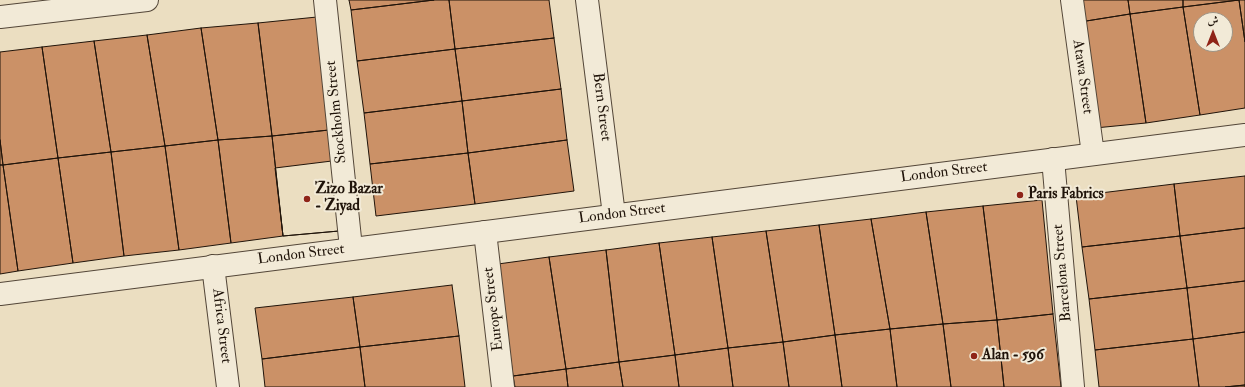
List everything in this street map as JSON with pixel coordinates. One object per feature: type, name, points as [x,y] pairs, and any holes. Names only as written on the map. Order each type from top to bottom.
[{"type":"street","points":[[12,10],[147,0]]},
{"type":"street","name":"Stockholm Street","points":[[326,0],[351,248]]},
{"type":"street","name":"Bern Street","points":[[587,0],[614,215]]},
{"type":"street","name":"Atawa Street","points":[[1072,0],[1093,154]]},
{"type":"street","name":"London Street","points":[[0,294],[1245,135]]},
{"type":"street","name":"Barcelona Street","points":[[1053,159],[1073,387]]},
{"type":"street","name":"Europe Street","points":[[485,232],[503,387]]},
{"type":"street","name":"Africa Street","points":[[213,266],[228,387]]},
{"type":"building","points":[[349,0],[434,0],[351,10]]},
{"type":"building","points":[[434,0],[449,0],[455,49],[357,61],[351,10]]},
{"type":"building","points":[[449,0],[549,0],[554,38],[455,49]]},
{"type":"building","points":[[1078,0],[1128,0],[1130,14],[1080,22]]},
{"type":"building","points":[[1128,0],[1183,0],[1183,7],[1130,14]]},
{"type":"building","points":[[1183,0],[1239,0],[1183,7]]},
{"type":"building","points":[[1239,0],[1245,0],[1245,42]]},
{"type":"building","points":[[1239,0],[1245,42],[1245,108],[1200,115],[1183,7]]},
{"type":"building","points":[[1183,7],[1200,115],[1146,123],[1130,14]]},
{"type":"building","points":[[1130,14],[1146,123],[1095,128],[1080,22]]},
{"type":"building","points":[[317,17],[329,130],[272,136],[258,23]]},
{"type":"building","points":[[258,23],[272,136],[218,140],[201,28]]},
{"type":"building","points":[[201,28],[218,140],[165,146],[147,35]]},
{"type":"building","points":[[147,35],[165,146],[111,152],[94,41]]},
{"type":"building","points":[[554,38],[561,89],[462,101],[455,49]]},
{"type":"building","points":[[94,41],[111,152],[58,158],[42,47]]},
{"type":"building","points":[[42,47],[58,158],[3,165],[0,140],[0,52]]},
{"type":"building","points":[[455,49],[462,101],[364,113],[357,61]]},
{"type":"building","points":[[561,89],[567,140],[468,153],[462,101]]},
{"type":"building","points":[[462,101],[468,153],[370,164],[364,113]]},
{"type":"building","name":"Zizo Bazar - Ziyad","points":[[329,130],[339,231],[283,236],[272,136]]},
{"type":"building","points":[[272,136],[283,236],[231,243],[218,140]]},
{"type":"building","points":[[0,140],[3,165],[0,165]]},
{"type":"building","points":[[218,140],[231,243],[179,250],[165,146]]},
{"type":"building","points":[[567,140],[574,191],[475,204],[468,153]]},
{"type":"building","points":[[165,146],[179,250],[124,256],[111,152]]},
{"type":"building","points":[[111,152],[124,256],[73,263],[58,158]]},
{"type":"building","points":[[468,153],[475,204],[376,216],[370,164]]},
{"type":"building","points":[[58,158],[73,263],[18,271],[3,165]]},
{"type":"building","name":"Zizo Bazar - Ziyad","points":[[332,161],[339,231],[283,236],[275,168]]},
{"type":"building","points":[[0,165],[3,165],[18,271],[0,274]]},
{"type":"building","points":[[1245,176],[1245,228],[1180,236],[1174,184]]},
{"type":"building","points":[[1174,184],[1180,236],[1082,247],[1076,196]]},
{"type":"building","points":[[1042,200],[1053,314],[997,320],[983,206]]},
{"type":"building","points":[[983,206],[997,320],[943,324],[926,212]]},
{"type":"building","points":[[926,212],[943,324],[890,329],[871,219]]},
{"type":"building","points":[[871,219],[890,329],[835,335],[819,225]]},
{"type":"building","points":[[819,225],[835,335],[783,342],[766,231]]},
{"type":"building","points":[[1245,228],[1245,281],[1187,288],[1180,236]]},
{"type":"building","points":[[766,231],[783,342],[728,348],[712,237]]},
{"type":"building","points":[[1180,236],[1187,288],[1089,299],[1082,247]]},
{"type":"building","points":[[712,237],[728,348],[675,355],[659,243]]},
{"type":"building","points":[[659,243],[675,355],[619,362],[606,250]]},
{"type":"building","points":[[606,250],[619,362],[566,369],[549,257]]},
{"type":"building","points":[[549,257],[566,369],[513,376],[498,264]]},
{"type":"building","points":[[1245,281],[1245,332],[1193,339],[1187,288]]},
{"type":"building","points":[[452,285],[459,336],[360,347],[353,297]]},
{"type":"building","points":[[1187,288],[1193,339],[1095,350],[1089,299]]},
{"type":"building","points":[[353,297],[360,347],[262,359],[255,308]]},
{"type":"building","points":[[1053,314],[1061,387],[1004,387],[997,320]]},
{"type":"building","name":"Alan - 596","points":[[997,320],[1004,387],[951,387],[943,324]]},
{"type":"building","points":[[943,324],[951,387],[897,387],[890,329]]},
{"type":"building","points":[[890,329],[897,387],[842,387],[835,335]]},
{"type":"building","points":[[1245,332],[1245,385],[1199,387],[1193,339]]},
{"type":"building","points":[[835,335],[842,387],[789,387],[783,342]]},
{"type":"building","points":[[459,336],[465,387],[365,387],[360,347]]},
{"type":"building","points":[[1193,339],[1199,387],[1099,387],[1095,350]]},
{"type":"building","points":[[783,342],[789,387],[733,387],[728,348]]},
{"type":"building","points":[[360,347],[365,387],[265,387],[262,359]]},
{"type":"building","points":[[728,348],[733,387],[679,387],[675,355]]},
{"type":"building","points":[[675,355],[679,387],[623,387],[619,362]]},
{"type":"building","points":[[619,362],[623,387],[568,387],[566,369]]},
{"type":"building","points":[[566,369],[568,387],[515,387],[513,376]]},
{"type":"building","points":[[1245,385],[1245,387],[1225,387]]},
{"type":"place","name":"Paris Fabrics","points":[[1020,195]]},
{"type":"place","name":"Zizo Bazar - Ziyad","points":[[307,199]]},
{"type":"place","name":"Alan - 596","points":[[974,356]]}]
